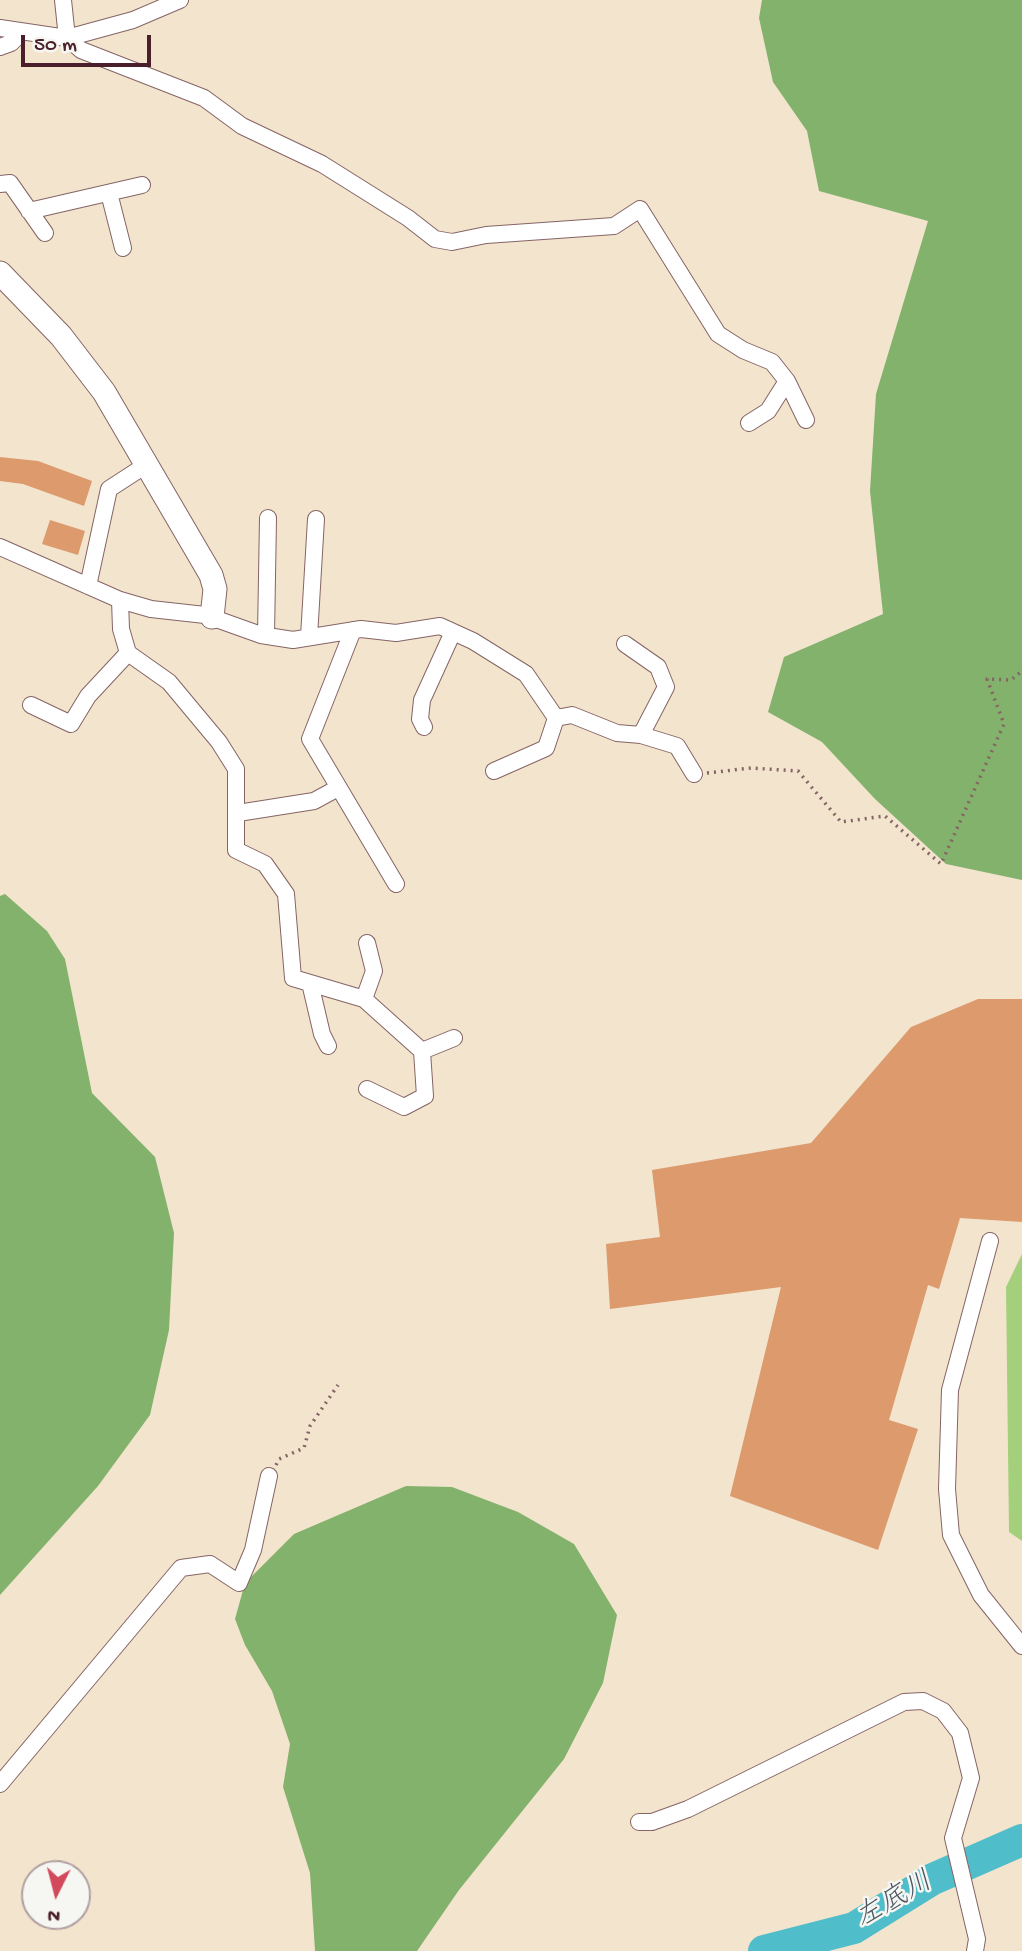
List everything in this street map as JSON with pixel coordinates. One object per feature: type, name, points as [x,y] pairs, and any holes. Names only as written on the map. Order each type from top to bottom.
[{"type":"street","points":[[63,0],[67,38],[81,50],[204,98],[242,126],[322,164],[408,218],[435,239],[452,242],[486,235],[614,226],[640,209],[718,334],[743,350],[772,362],[787,382],[806,420]]},
{"type":"street","points":[[0,27],[21,33],[67,38],[133,20],[180,0]]},
{"type":"street","points":[[0,47],[11,43],[21,33]]},
{"type":"street","points":[[0,184],[10,183],[45,233]]},
{"type":"street","points":[[29,211],[142,185]]},
{"type":"street","points":[[109,193],[123,248]]},
{"type":"street","points":[[0,273],[61,336],[104,392],[211,575],[215,589],[212,617]]},
{"type":"street","points":[[750,423],[768,411],[787,382]]},
{"type":"street","points":[[88,586],[109,489],[146,465]]},
{"type":"street","points":[[266,635],[268,518]]},
{"type":"street","points":[[309,637],[316,519]]},
{"type":"street","points":[[0,547],[120,600],[151,609],[212,617],[266,635],[293,640],[352,631],[397,633],[440,626],[526,674],[556,718]]},
{"type":"street","points":[[120,600],[121,629],[128,653],[169,682],[219,742],[236,769],[236,850],[265,864],[286,894],[293,978],[364,999],[422,1051],[425,1097],[404,1107],[368,1089]]},
{"type":"street","points":[[352,631],[310,739],[396,884]]},
{"type":"street","points":[[424,727],[420,719],[422,700],[453,632]]},
{"type":"street","points":[[625,644],[658,667],[666,687],[641,735]]},
{"type":"street","points":[[31,705],[71,724],[88,696],[128,653]]},
{"type":"street","points":[[556,718],[572,715],[617,733],[641,735],[677,746],[694,774]]},
{"type":"street","points":[[494,771],[546,748],[556,718]]},
{"type":"street","points":[[238,814],[314,801],[338,788]]},
{"type":"street","points":[[364,999],[374,971],[367,943]]},
{"type":"street","points":[[310,983],[322,1034],[328,1046]]},
{"type":"street","points":[[422,1051],[454,1038]]},
{"type":"street","points":[[990,1241],[950,1390],[947,1489],[951,1535],[981,1595],[1022,1646]]},
{"type":"street","points":[[0,1784],[181,1568],[210,1564],[239,1583],[253,1550],[270,1476]]},
{"type":"street","points":[[639,1822],[652,1822],[688,1809],[904,1702],[923,1701],[943,1711],[960,1733],[971,1777],[953,1838],[977,1939],[975,1951]]},
{"type":"path","points":[[694,774],[751,768],[799,771],[841,822],[885,816],[941,864],[1004,724],[987,679],[1011,680],[1022,671]]},
{"type":"path","points":[[270,1476],[279,1459],[304,1448],[310,1426],[338,1385]]},
{"type":"green space","points":[[762,0],[1022,0],[1022,880],[946,864],[875,799],[822,742],[768,712],[784,657],[883,614],[870,491],[876,394],[928,221],[819,191],[807,131],[773,82],[759,18]]},
{"type":"green space","points":[[5,894],[47,931],[65,959],[92,1093],[155,1157],[174,1233],[169,1330],[150,1415],[98,1486],[0,1595],[0,896]]},
{"type":"green space","points":[[1022,1254],[1022,1541],[1009,1532],[1006,1287]]},
{"type":"green space","points":[[406,1486],[452,1487],[518,1512],[574,1544],[617,1615],[603,1683],[564,1759],[459,1890],[417,1951],[315,1951],[310,1873],[283,1787],[290,1744],[272,1691],[245,1645],[235,1619],[245,1583],[294,1534]]},
{"type":"building","points":[[0,457],[38,461],[92,481],[84,506],[23,484],[0,481]]},
{"type":"building","points":[[50,520],[85,531],[78,555],[42,544]]},
{"type":"building","points":[[978,999],[1022,999],[1022,1222],[960,1218],[939,1289],[928,1285],[889,1420],[918,1429],[878,1550],[730,1496],[781,1287],[610,1309],[606,1244],[660,1237],[652,1170],[811,1143],[911,1027]]},
{"type":"waterway","name":"左底川","points":[[764,1951],[854,1928],[933,1879],[1022,1840]]}]
